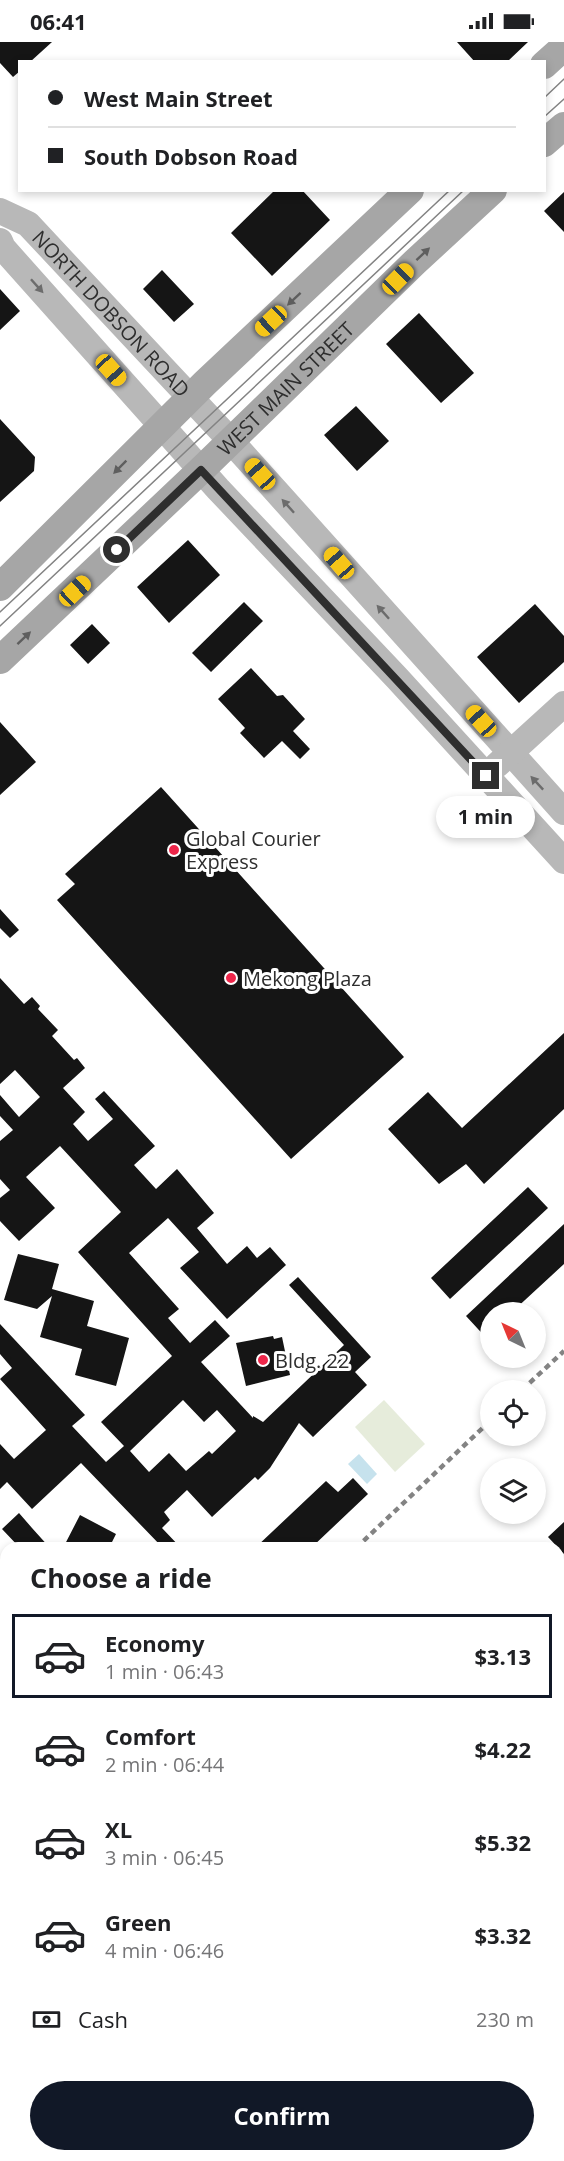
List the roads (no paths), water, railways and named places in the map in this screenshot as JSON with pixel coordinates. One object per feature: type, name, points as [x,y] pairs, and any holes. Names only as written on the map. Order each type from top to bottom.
[{"type":"main road","points":[[546,63],[564,47]]},
{"type":"main road","points":[[546,142],[564,126]]},
{"type":"main road","points":[[0,586],[161,426],[408,192]]},
{"type":"main road","name":"WEST MAIN STREET","points":[[0,660],[193,461],[491,192]]},
{"type":"main road","name":"NORTH DOBSON ROAD","points":[[0,211],[28,225],[223,433],[564,812]]},
{"type":"main road","name":"NORTH DOBSON ROAD","points":[[0,241],[3,248],[161,426],[564,861]]},
{"type":"main road","points":[[486,776],[564,704]]},
{"type":"water","points":[[359,1454],[377,1474],[367,1484],[348,1464]]},
{"type":"tram line","points":[[546,96],[564,79]]},
{"type":"tram line","points":[[546,115],[564,99]]},
{"type":"tram line","points":[[0,612],[448,192]]},
{"type":"tram line","points":[[0,626],[462,192]]},
{"type":"railway","points":[[533,1380],[564,1351]]},
{"type":"railway","points":[[362,1542],[480,1430]]},
{"type":"place","name":"Global Courier Express","points":[[174,850]]},
{"type":"place","name":"Mekong Plaza","points":[[231,978]]},
{"type":"place","name":"Bldg. 22","points":[[263,1360]]}]
